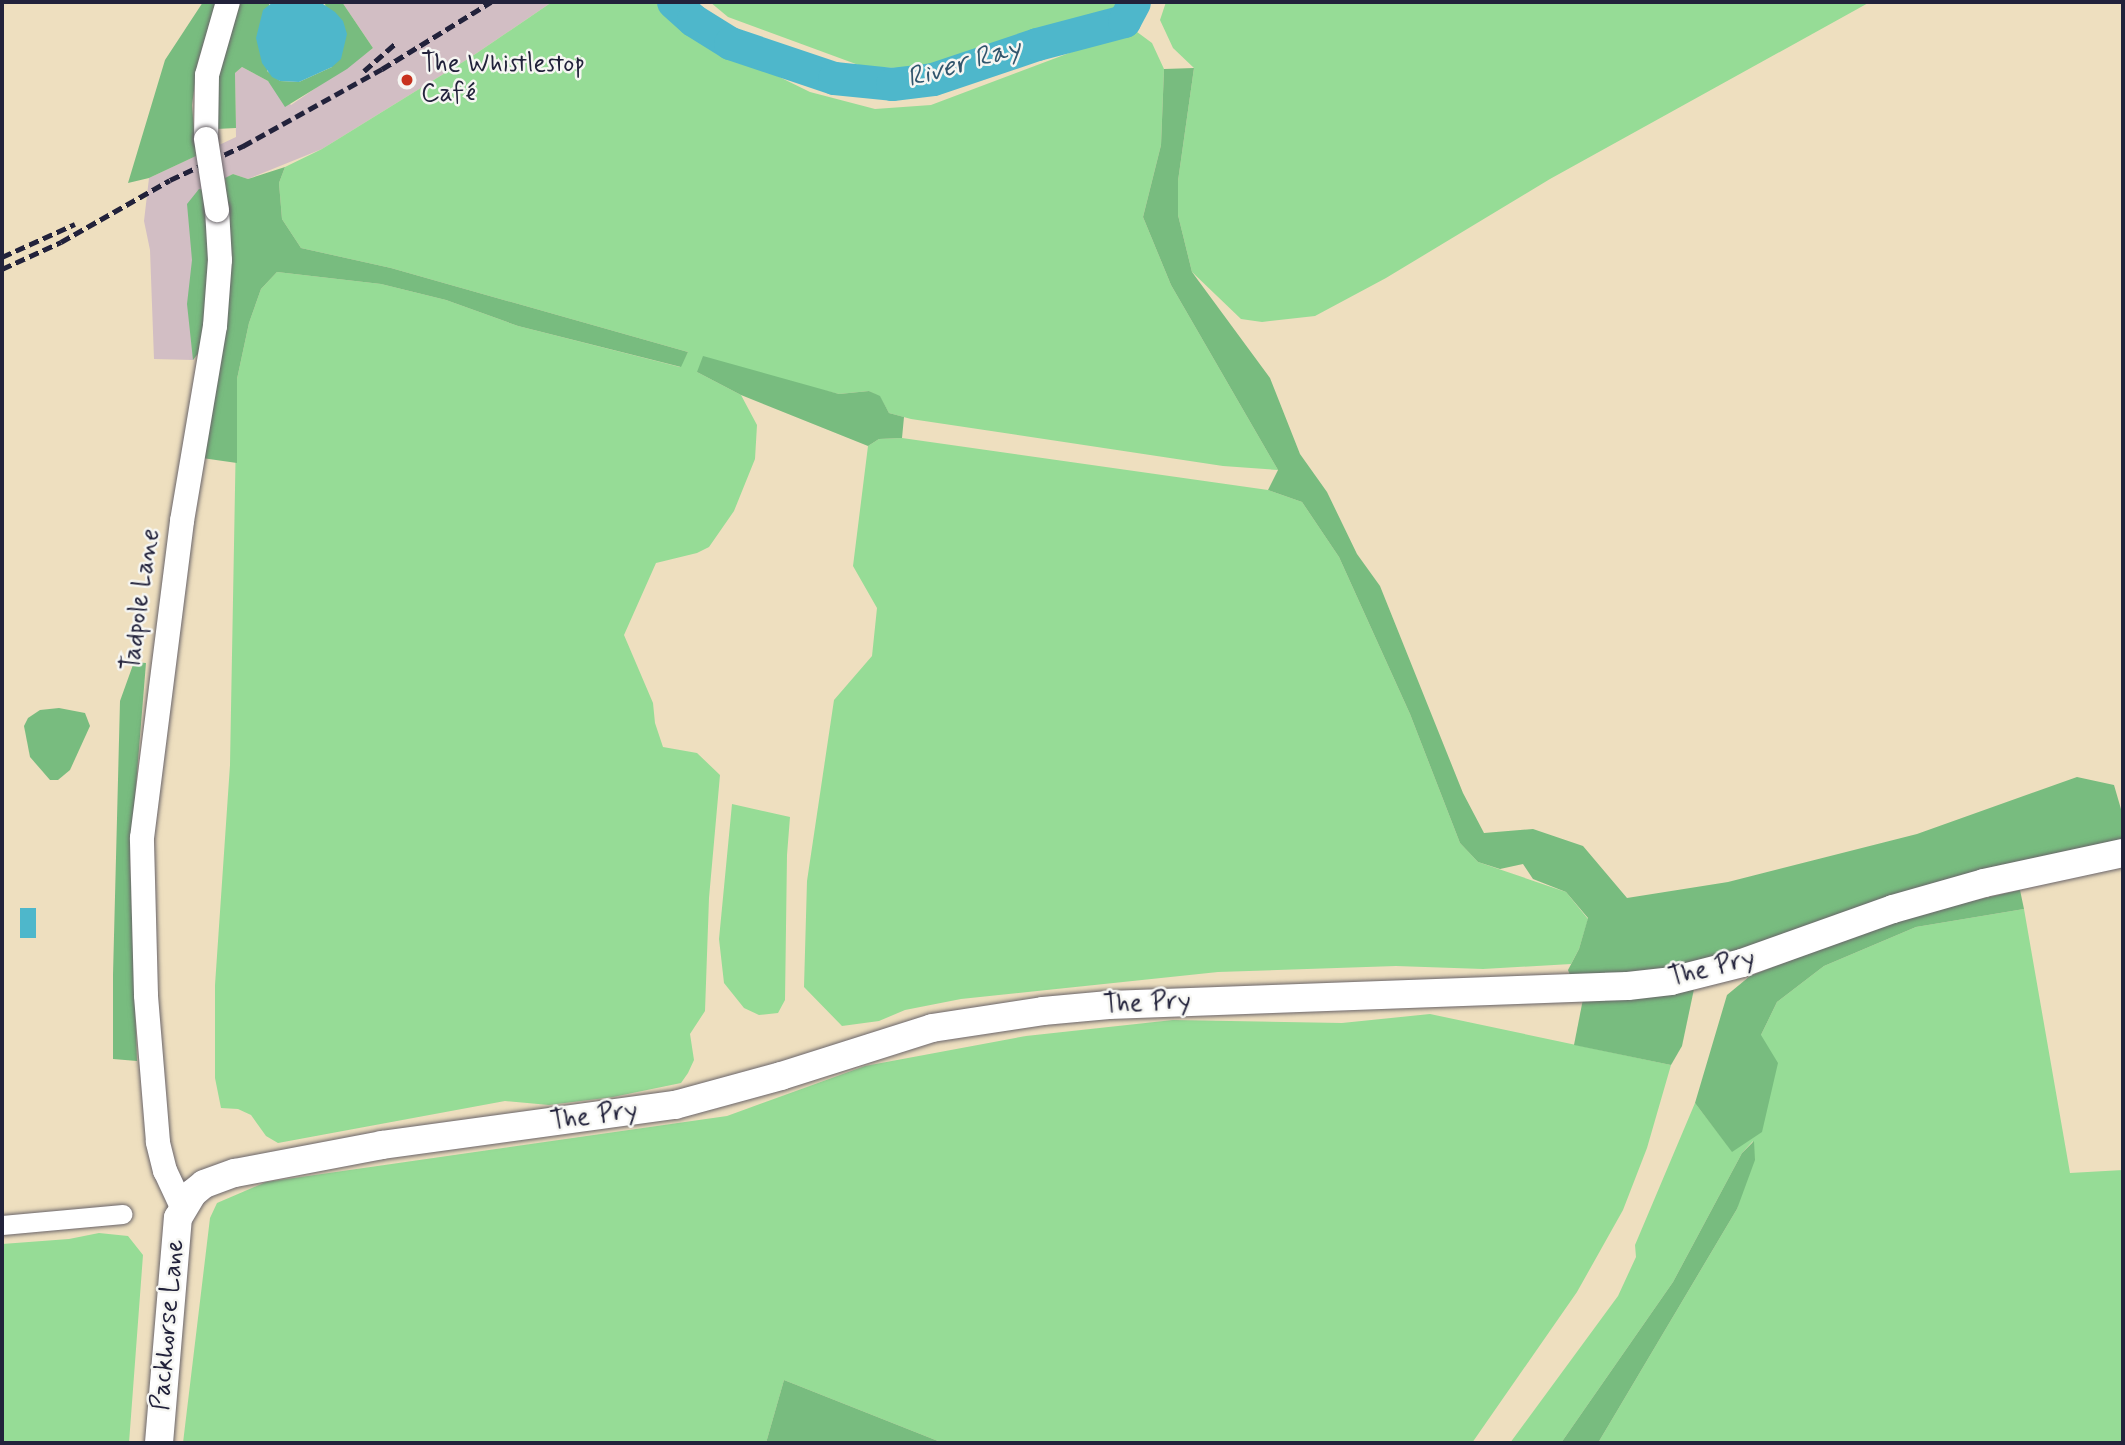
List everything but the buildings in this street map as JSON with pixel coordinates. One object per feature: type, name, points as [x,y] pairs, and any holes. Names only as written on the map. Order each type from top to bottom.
[{"type":"main road","name":"The Pry","points":[[182,1208],[204,1184],[235,1174],[382,1145],[675,1105],[781,1076],[906,1035],[982,1019],[1109,1005],[1530,991],[1671,981],[1742,963],[1893,909],[1984,883],[2123,853]]},
{"type":"main road","name":"Packhorse Lane","points":[[159,1443],[174,1250],[182,1208]]},
{"type":"street","name":"Tadpole Lane","points":[[182,1208],[165,1171],[158,1142],[146,995],[142,838],[182,521],[217,306],[220,260],[217,210],[206,139],[207,75],[228,2]]},
{"type":"street","points":[[2,1225],[123,1214]]},
{"type":"shaded area","points":[[342,2],[552,2],[471,57],[322,149],[248,179],[233,174],[206,189],[199,352],[193,360],[154,359],[150,250],[144,221],[149,178],[236,137],[235,73],[242,67],[268,81],[291,105],[373,48]]},
{"type":"green space","points":[[203,2],[216,2],[198,62],[192,105],[196,156],[149,178],[128,183],[165,60]]},
{"type":"green space","points":[[237,2],[273,2],[269,4],[267,71],[280,81],[299,82],[332,67],[325,3],[320,2],[342,2],[373,48],[347,69],[285,107],[268,81],[242,67],[235,73],[236,128],[216,129],[218,71]]},
{"type":"green space","points":[[552,2],[657,2],[663,12],[691,34],[810,92],[875,109],[931,105],[1133,29],[1152,43],[1164,69],[1161,145],[1143,217],[1171,285],[1278,470],[1223,466],[911,419],[889,413],[880,397],[869,391],[839,394],[784,381],[697,372],[741,395],[757,425],[755,459],[734,511],[709,547],[697,553],[656,563],[624,635],[653,703],[655,723],[663,747],[697,753],[720,775],[709,898],[705,1011],[690,1034],[694,1060],[688,1073],[681,1083],[613,1097],[549,1105],[505,1101],[278,1143],[266,1136],[251,1115],[238,1109],[221,1108],[215,1078],[215,985],[230,765],[237,379],[249,323],[261,289],[277,272],[381,284],[446,300],[518,326],[680,367],[688,352],[391,268],[301,248],[282,219],[279,183],[285,167],[322,149],[471,57]]},
{"type":"green space","points":[[710,2],[1125,2],[1116,14],[933,69],[864,67],[728,17]]},
{"type":"green space","points":[[1166,2],[1870,2],[1550,179],[1386,278],[1315,316],[1262,322],[1241,319],[1192,272],[1178,215],[1178,181],[1194,68],[1173,48],[1160,20]]},
{"type":"green space","points":[[1194,68],[1178,181],[1178,215],[1192,272],[1270,378],[1300,454],[1327,492],[1357,554],[1380,586],[1463,793],[1484,833],[1533,829],[1583,846],[1627,898],[1728,882],[1917,834],[2077,777],[2114,785],[2123,816],[2123,839],[2010,866],[1692,966],[1572,980],[1568,970],[1579,949],[1588,918],[1566,892],[1533,879],[1523,864],[1500,869],[1478,862],[1460,843],[1410,714],[1339,557],[1302,502],[1268,490],[1278,470],[1171,285],[1143,217],[1161,145],[1164,69]]},
{"type":"green space","points":[[285,167],[279,183],[282,219],[301,248],[391,268],[688,352],[681,367],[518,326],[446,300],[381,284],[277,272],[261,289],[249,323],[237,379],[237,463],[202,458],[227,205],[225,178],[233,174],[248,179]]},
{"type":"green space","points":[[199,189],[206,190],[210,223],[209,300],[199,352],[193,360],[187,304],[192,260],[187,204]]},
{"type":"green space","points":[[703,356],[839,394],[869,391],[880,396],[889,413],[904,417],[902,438],[879,439],[868,446],[741,395],[697,372]]},
{"type":"green space","points":[[902,438],[1268,490],[1302,502],[1339,557],[1410,714],[1460,843],[1478,862],[1566,892],[1588,919],[1579,949],[1571,964],[1483,969],[1396,966],[1218,972],[961,999],[905,1010],[879,1021],[842,1026],[804,987],[807,881],[834,700],[872,656],[877,608],[853,566],[868,446],[879,439]]},
{"type":"green space","points":[[134,662],[146,663],[130,859],[137,1061],[113,1059],[120,701]]},
{"type":"green space","points":[[59,708],[85,713],[90,726],[70,770],[58,780],[50,780],[30,757],[24,726],[28,718],[40,710]]},
{"type":"green space","points":[[732,804],[790,817],[785,1000],[778,1013],[759,1015],[744,1008],[724,983],[719,939]]},
{"type":"green space","points":[[2020,890],[2024,909],[1916,927],[1824,966],[1777,1002],[1761,1035],[1778,1063],[1762,1132],[1732,1152],[1695,1103],[1727,995],[1750,976],[1902,917]]},
{"type":"green space","points":[[2024,909],[2070,1173],[2123,1170],[2123,1443],[1598,1443],[1737,1209],[1753,1141],[1742,1153],[1673,1282],[1561,1443],[1510,1443],[1618,1296],[1636,1257],[1635,1245],[1695,1103],[1732,1151],[1761,1035],[1777,1002],[1824,966],[1916,927]]},
{"type":"green space","points":[[1694,989],[1682,1046],[1671,1065],[1574,1045],[1584,994]]},
{"type":"green space","points":[[1430,1014],[1671,1065],[1647,1148],[1623,1210],[1577,1292],[1472,1443],[943,1443],[784,1380],[766,1443],[183,1443],[210,1218],[217,1203],[266,1182],[727,1116],[865,1066],[1026,1036],[1173,1020],[1342,1023]]},
{"type":"green space","points":[[1754,1141],[1755,1160],[1737,1209],[1598,1443],[1561,1443],[1673,1282],[1742,1153]]},
{"type":"green space","points":[[99,1233],[128,1236],[143,1255],[129,1443],[2,1443],[2,1244],[69,1239]]},
{"type":"green space","points":[[784,1380],[943,1443],[766,1443]]},
{"type":"water","points":[[273,2],[320,2],[335,12],[343,21],[347,34],[341,59],[332,67],[299,82],[280,81],[272,77],[262,63],[256,38],[263,10]]},
{"type":"water","points":[[20,908],[36,908],[36,938],[20,938]]},
{"type":"waterway","name":"River Ray","points":[[673,2],[693,20],[730,43],[834,78],[892,84],[933,79],[1037,44],[1124,21],[1134,2]]},
{"type":"railway","points":[[2,269],[61,242],[170,180],[243,146],[382,69],[491,2]]},
{"type":"railway","points":[[364,71],[396,43]]},
{"type":"railway","points":[[2,257],[75,224]]},
{"type":"place","name":"The Whistlestop Café","points":[[407,80]]}]
